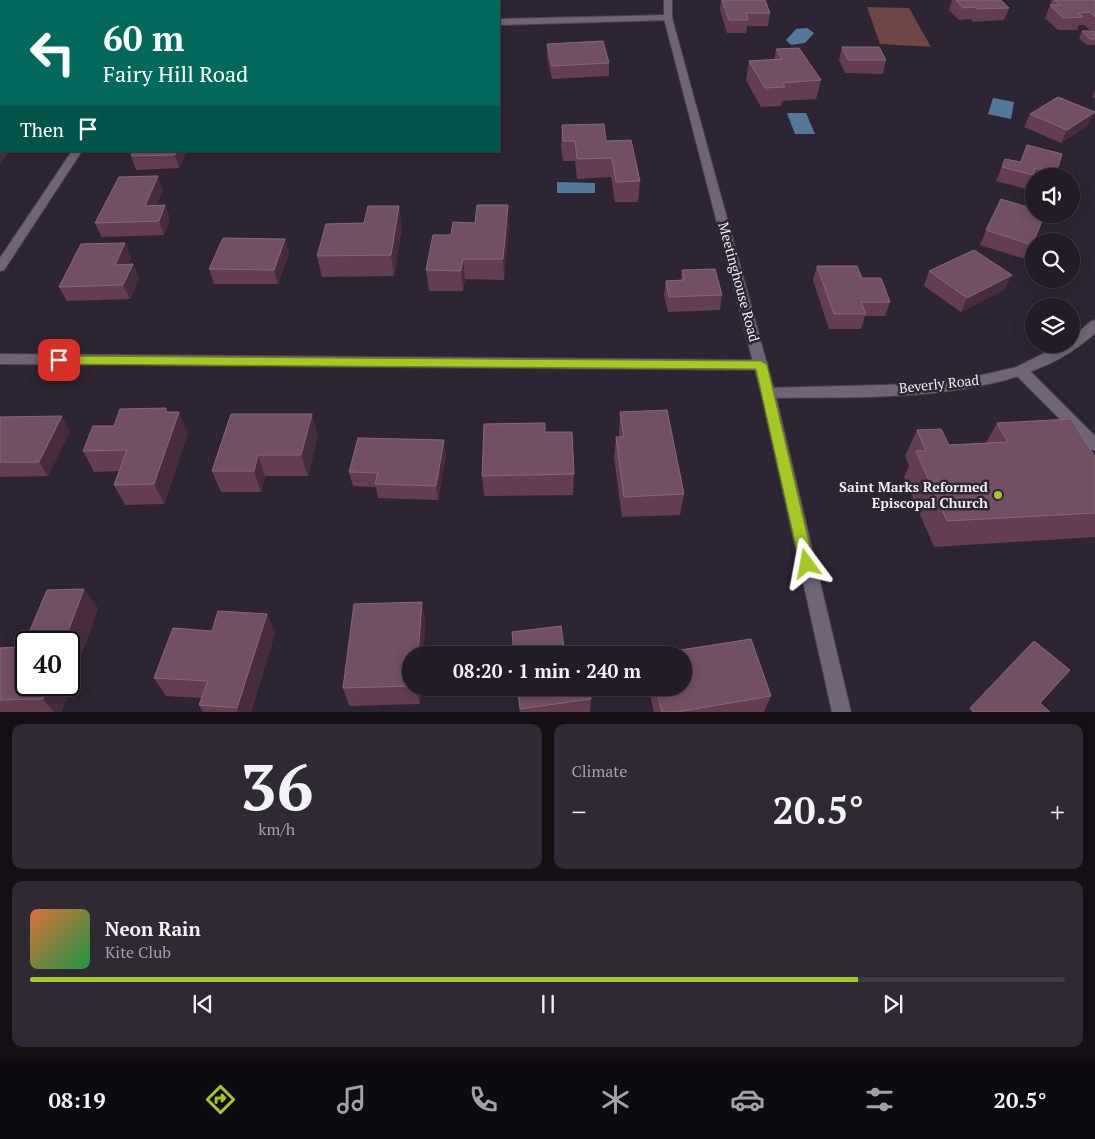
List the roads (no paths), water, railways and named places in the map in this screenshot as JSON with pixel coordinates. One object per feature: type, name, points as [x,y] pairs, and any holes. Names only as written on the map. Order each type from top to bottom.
[{"type":"street","name":"Meetinghouse Road","points":[[668,0],[668,18],[761,365],[842,712]]},
{"type":"street","points":[[500,22],[668,18]]},
{"type":"street","points":[[0,267],[76,152]]},
{"type":"street","name":"Beverly Road","points":[[768,393],[920,389],[969,383],[1022,371],[1077,342],[1095,325]]},
{"type":"street","points":[[0,359],[761,365]]},
{"type":"street","points":[[1022,371],[1095,445]]},
{"type":"water","points":[[807,28],[814,33],[805,43],[791,45],[786,40],[796,29]]},
{"type":"water","points":[[993,98],[1014,102],[1011,119],[988,114]]},
{"type":"water","points":[[787,113],[806,113],[815,134],[795,134]]},
{"type":"water","points":[[557,182],[595,183],[595,193],[557,193]]},
{"type":"place","name":"Saint Marks Reformed Episcopal Church","points":[[998,495]]}]
